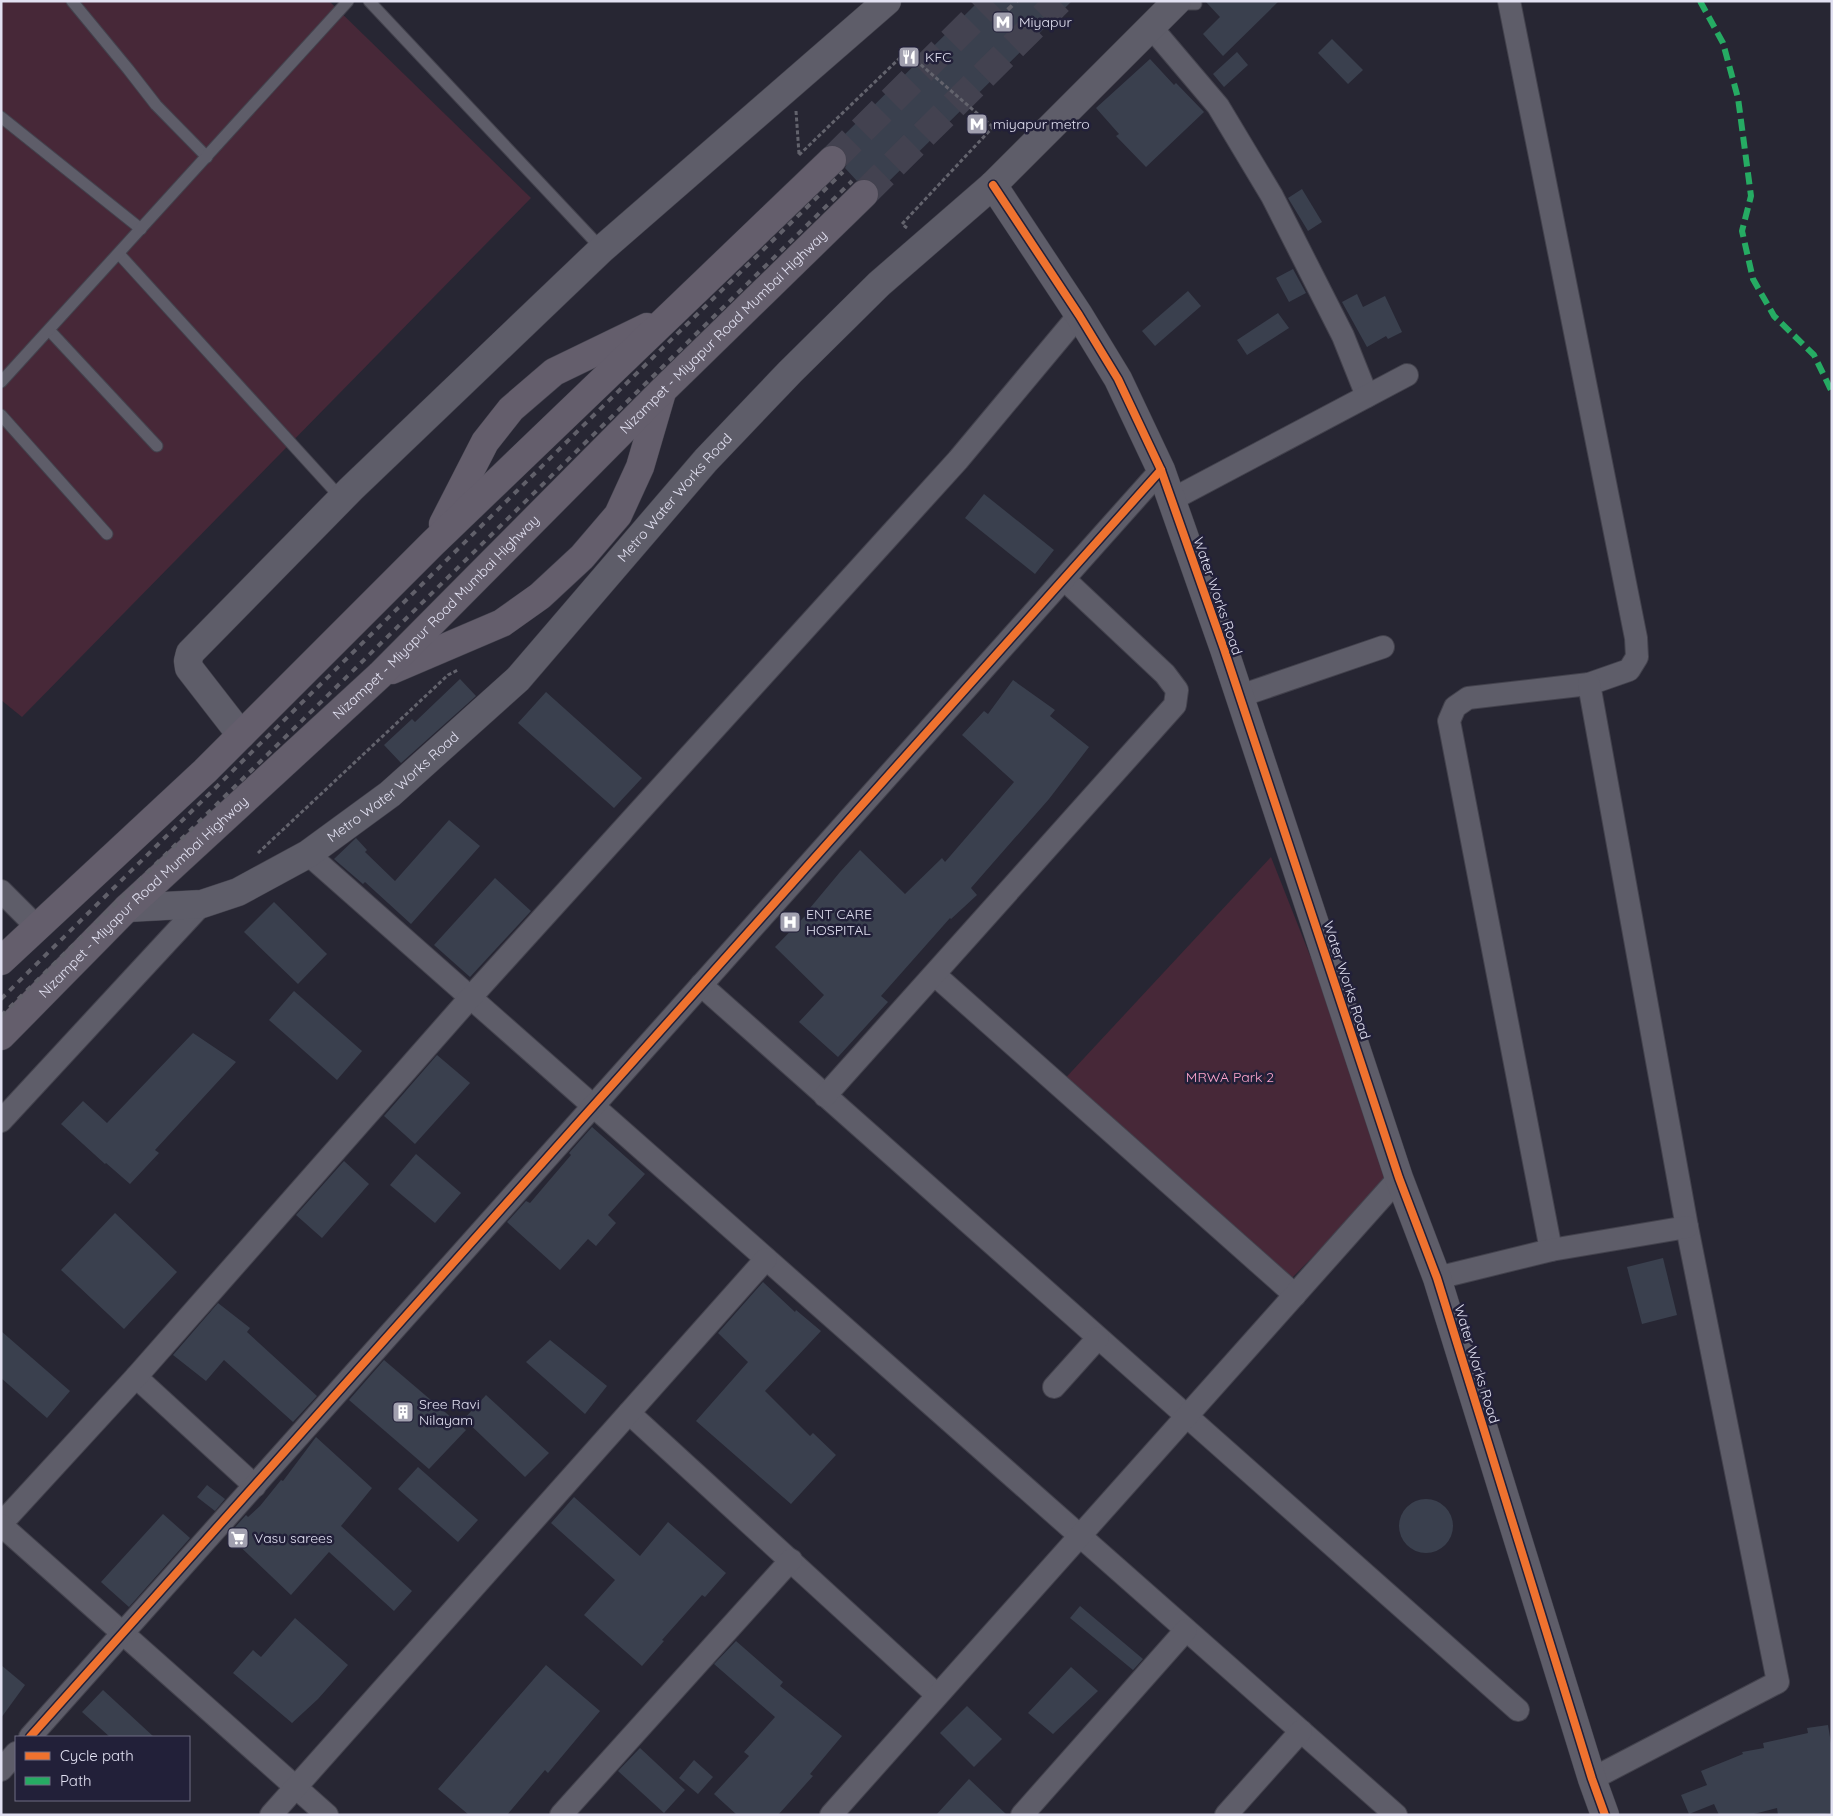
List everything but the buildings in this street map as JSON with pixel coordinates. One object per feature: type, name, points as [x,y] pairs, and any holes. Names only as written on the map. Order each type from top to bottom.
[{"type":"highway","points":[[1,961],[205,771],[433,543],[832,160]]},
{"type":"highway","name":"Nizampet - Miyapur Road Mumbai Highway","points":[[1,1036],[127,908],[380,675],[662,391],[864,194]]},
{"type":"highway","points":[[433,543],[485,442],[511,409],[554,372],[670,316]]},
{"type":"highway","points":[[380,675],[502,624],[540,596],[582,557],[618,515],[640,467],[662,391]]},
{"type":"street","points":[[241,735],[189,668],[190,653],[341,498],[602,249],[887,1]]},
{"type":"street","points":[[1509,1],[1636,638],[1637,657],[1628,670],[1588,684],[1468,698],[1455,707],[1450,721],[1551,1250]]},
{"type":"street","name":"Metro Water Works Road","points":[[127,908],[202,904],[238,892],[308,854],[390,794],[518,679],[706,460],[790,372],[879,284],[993,185],[1151,27],[1182,3]]},
{"type":"street","points":[[1151,27],[1218,106],[1272,196],[1343,336],[1368,396]]},
{"type":"street","name":"Water Works Road","points":[[993,185],[1079,315],[1118,379],[1161,470],[1240,696],[1399,1178],[1437,1278],[1604,1815]]},
{"type":"street","points":[[326,1815],[1,1524],[136,1377],[470,998],[958,460],[1079,315]]},
{"type":"street","points":[[1171,500],[1407,375]]},
{"type":"street","points":[[31,1736],[1161,470]]},
{"type":"street","points":[[825,1096],[1175,705],[1177,690],[1165,674],[1064,579]]},
{"type":"street","points":[[1240,696],[1383,647]]},
{"type":"street","points":[[1588,684],[1687,1227],[1778,1682],[1592,1779]]},
{"type":"street","points":[[308,854],[1396,1815]]},
{"type":"street","points":[[1,892],[37,926]]},
{"type":"street","points":[[1,1122],[202,904]]},
{"type":"street","points":[[935,975],[1295,1295]]},
{"type":"street","points":[[701,985],[1518,1710]]},
{"type":"street","points":[[831,1815],[1399,1178]]},
{"type":"street","points":[[1437,1278],[1551,1250],[1687,1227]]},
{"type":"street","points":[[271,1815],[766,1259]]},
{"type":"street","points":[[1054,1387],[1098,1338]]},
{"type":"street","points":[[136,1377],[255,1486]]},
{"type":"street","points":[[629,1413],[937,1696]]},
{"type":"street","points":[[561,1815],[791,1560]]},
{"type":"street","points":[[1022,1815],[1186,1630]]},
{"type":"street","points":[[1226,1815],[1301,1731]]},
{"type":"street","points":[[1,1770],[15,1754]]},
{"type":"lane","points":[[72,1],[156,105],[207,157]]},
{"type":"lane","points":[[1,382],[348,1]]},
{"type":"lane","points":[[369,1],[602,249]]},
{"type":"lane","points":[[1,117],[141,229]]},
{"type":"lane","points":[[119,254],[341,498]]},
{"type":"lane","points":[[49,330],[157,446]]},
{"type":"lane","points":[[1,415],[107,534]]},
{"type":"path","points":[[794,83],[799,155],[906,52],[993,127],[902,224]]},
{"type":"green space","points":[[1,1],[329,1],[531,198],[22,717],[1,700]]},
{"type":"green space","name":"MRWA Park 2","points":[[1271,857],[1396,1173],[1284,1286],[1059,1085]]},
{"type":"tunnel","points":[[832,160],[992,1]]},
{"type":"tunnel","points":[[864,194],[1059,1]]},
{"type":"railway","points":[[999,18],[1017,1]]},
{"type":"railway","points":[[1,999],[843,172]]},
{"type":"railway","points":[[1,1016],[852,181]]},
{"type":"marked path","points":[[1700,1],[1723,43],[1738,98],[1751,196],[1742,231],[1753,279],[1774,316],[1814,355],[1832,392]]},
{"type":"cycle path","points":[[993,185],[1079,315],[1118,379],[1161,470],[1224,649],[1399,1178],[1437,1278],[1592,1779],[1605,1815]]},
{"type":"cycle path","points":[[31,1736],[1161,470]]},
{"type":"place","name":"Miyapur","points":[[1003,22]]},
{"type":"place","name":"KFC","points":[[909,57]]},
{"type":"place","name":"miyapur metro","points":[[977,124]]},
{"type":"place","name":"ENT CARE HOSPITAL","points":[[790,922]]},
{"type":"place","name":"Sree Ravi Nilayam","points":[[403,1412]]},
{"type":"place","name":"Vasu sarees","points":[[238,1538]]}]
